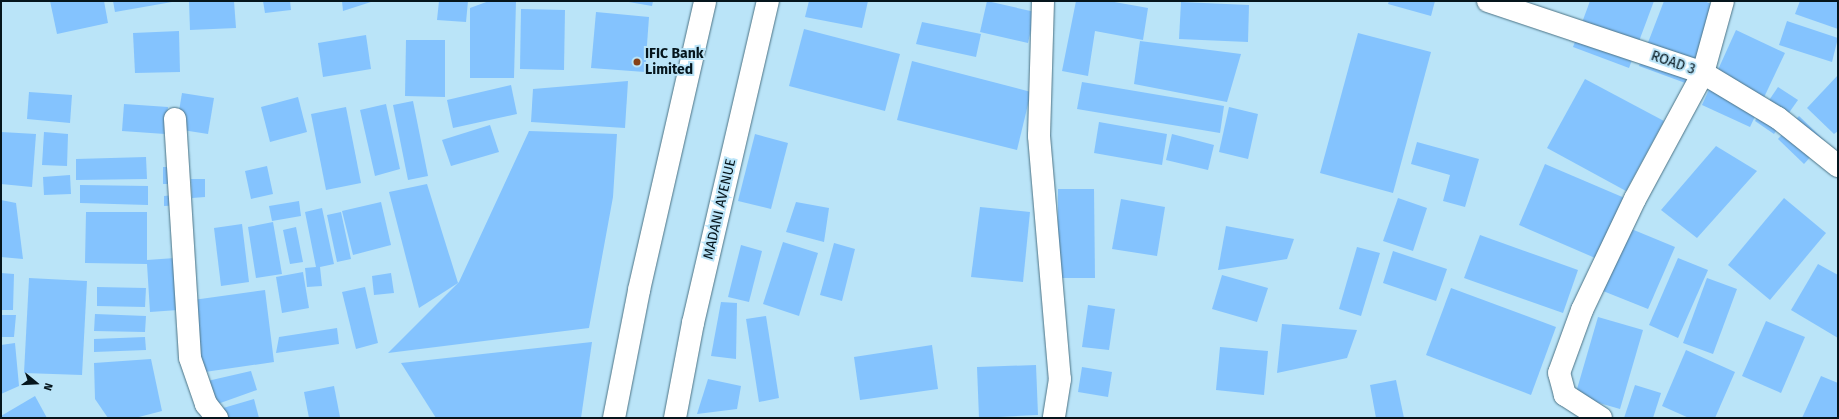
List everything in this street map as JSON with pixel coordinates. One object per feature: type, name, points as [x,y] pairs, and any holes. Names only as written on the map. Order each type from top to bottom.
[{"type":"street","points":[[614,418],[639,290],[705,1]]},
{"type":"street","name":"MADANI AVENUE","points":[[675,418],[693,323],[768,1]]},
{"type":"street","points":[[1042,1],[1039,136],[1060,379],[1054,418]]},
{"type":"street","name":"ROAD 3","points":[[1488,1],[1703,74],[1778,118],[1838,166]]},
{"type":"street","points":[[1601,418],[1565,394],[1559,373],[1582,310],[1635,199],[1703,74],[1723,1]]},
{"type":"street","points":[[175,119],[190,358],[206,404],[217,418]]},
{"type":"building","points":[[50,1],[104,1],[108,23],[57,34]]},
{"type":"building","points":[[113,1],[172,1],[172,2],[115,12]]},
{"type":"building","points":[[189,1],[234,1],[236,28],[190,30]]},
{"type":"building","points":[[263,1],[290,1],[291,10],[265,13]]},
{"type":"building","points":[[342,1],[374,1],[343,11]]},
{"type":"building","points":[[439,1],[468,1],[466,22],[437,20]]},
{"type":"building","points":[[489,1],[516,1],[514,78],[470,78],[470,8]]},
{"type":"building","points":[[623,1],[653,1],[652,6]]},
{"type":"building","points":[[809,1],[868,1],[862,28],[805,17]]},
{"type":"building","points":[[987,1],[1035,12],[1028,43],[980,32]]},
{"type":"building","points":[[1076,1],[1109,1],[1148,8],[1143,40],[1095,31],[1088,76],[1062,71]]},
{"type":"building","points":[[1389,1],[1435,1],[1431,16],[1388,4]]},
{"type":"building","points":[[1590,1],[1654,1],[1629,68],[1573,47]]},
{"type":"building","points":[[1664,1],[1704,1],[1717,6],[1688,84],[1639,66]]},
{"type":"building","points":[[1800,1],[1838,1],[1838,29],[1795,14]]},
{"type":"building","points":[[1181,2],[1249,5],[1248,42],[1179,39]]},
{"type":"building","points":[[521,9],[565,10],[564,70],[520,69]]},
{"type":"building","points":[[596,12],[649,17],[645,72],[591,68]]},
{"type":"building","points":[[1787,21],[1838,38],[1832,62],[1779,45]]},
{"type":"building","points":[[922,22],[981,34],[976,57],[916,44]]},
{"type":"building","points":[[804,29],[900,54],[885,111],[789,86]]},
{"type":"building","points":[[1736,30],[1785,53],[1750,127],[1702,105]]},
{"type":"building","points":[[179,31],[180,72],[135,73],[133,33]]},
{"type":"building","points":[[1358,33],[1431,52],[1393,193],[1320,173]]},
{"type":"building","points":[[366,35],[371,69],[323,77],[318,43]]},
{"type":"building","points":[[406,40],[445,40],[445,97],[405,96]]},
{"type":"building","points":[[1140,41],[1241,54],[1227,102],[1134,84]]},
{"type":"building","points":[[912,61],[1031,92],[1017,150],[897,120]]},
{"type":"building","points":[[1838,75],[1838,131],[1834,134],[1807,108]]},
{"type":"building","points":[[1585,79],[1664,121],[1626,191],[1547,148]]},
{"type":"building","points":[[628,81],[625,128],[531,122],[533,89]]},
{"type":"building","points":[[1082,82],[1224,106],[1220,133],[1077,109]]},
{"type":"building","points":[[511,85],[517,114],[453,128],[447,100]]},
{"type":"building","points":[[1778,87],[1798,100],[1774,134],[1755,121]]},
{"type":"building","points":[[29,92],[72,95],[70,123],[27,119]]},
{"type":"building","points":[[182,93],[214,98],[208,134],[176,129]]},
{"type":"building","points":[[298,97],[307,132],[270,142],[261,107]]},
{"type":"building","points":[[413,101],[428,176],[408,180],[393,105]]},
{"type":"building","points":[[124,104],[168,107],[165,134],[122,131]]},
{"type":"building","points":[[386,104],[400,169],[375,176],[360,110]]},
{"type":"building","points":[[346,107],[361,183],[326,190],[311,114]]},
{"type":"building","points":[[1229,107],[1258,114],[1248,159],[1219,152]]},
{"type":"building","points":[[1799,116],[1825,141],[1804,164],[1778,139]]},
{"type":"building","points":[[1099,122],[1167,134],[1162,165],[1094,153]]},
{"type":"building","points":[[490,125],[499,152],[451,166],[442,140]]},
{"type":"building","points":[[529,131],[617,134],[613,197],[589,328],[388,353],[459,282]]},
{"type":"building","points":[[1,132],[36,134],[32,187],[1,184]]},
{"type":"building","points":[[44,132],[68,134],[67,166],[42,165]]},
{"type":"building","points":[[755,134],[788,143],[771,209],[738,201]]},
{"type":"building","points":[[1172,134],[1214,145],[1208,170],[1166,160]]},
{"type":"building","points":[[1417,142],[1479,159],[1465,207],[1443,201],[1450,175],[1411,164]]},
{"type":"building","points":[[1716,146],[1757,171],[1697,238],[1661,210]]},
{"type":"building","points":[[146,157],[147,179],[76,180],[76,159]]},
{"type":"building","points":[[1545,164],[1627,199],[1602,261],[1519,225]]},
{"type":"building","points":[[267,166],[273,194],[251,199],[245,171]]},
{"type":"building","points":[[163,167],[186,167],[186,184],[163,184]]},
{"type":"building","points":[[70,175],[71,194],[44,195],[43,177]]},
{"type":"building","points":[[191,179],[205,179],[205,197],[192,198]]},
{"type":"building","points":[[427,184],[458,283],[419,308],[389,192]]},
{"type":"building","points":[[80,185],[148,186],[148,205],[80,203]]},
{"type":"building","points":[[1058,189],[1094,189],[1095,278],[1058,278]]},
{"type":"building","points":[[184,194],[184,205],[164,206],[164,196]]},
{"type":"building","points":[[1398,198],[1427,208],[1413,251],[1383,241]]},
{"type":"building","points":[[1784,198],[1826,233],[1770,300],[1728,265]]},
{"type":"building","points":[[1121,199],[1165,207],[1157,256],[1112,249]]},
{"type":"building","points":[[1,200],[16,203],[23,259],[1,257]]},
{"type":"building","points":[[299,201],[301,216],[272,221],[269,206]]},
{"type":"building","points":[[381,202],[391,245],[353,255],[342,211]]},
{"type":"building","points":[[796,202],[829,208],[824,242],[786,232]]},
{"type":"building","points":[[980,207],[1030,212],[1023,282],[971,277]]},
{"type":"building","points":[[322,208],[334,264],[320,267],[322,286],[307,287],[305,268],[316,267],[305,212]]},
{"type":"building","points":[[86,212],[147,212],[147,260],[175,258],[178,310],[150,312],[147,264],[85,263]]},
{"type":"building","points":[[341,212],[351,259],[337,262],[327,215]]},
{"type":"building","points":[[273,222],[282,274],[256,278],[248,227]]},
{"type":"building","points":[[242,224],[249,282],[221,286],[214,228]]},
{"type":"building","points":[[1226,226],[1294,239],[1287,259],[1218,270]]},
{"type":"building","points":[[296,227],[303,262],[290,264],[283,230]]},
{"type":"building","points":[[1629,228],[1675,247],[1648,309],[1603,291]]},
{"type":"building","points":[[1480,235],[1578,270],[1563,313],[1464,278]]},
{"type":"building","points":[[783,242],[818,253],[799,316],[763,304]]},
{"type":"building","points":[[834,243],[855,249],[842,301],[820,295]]},
{"type":"building","points":[[741,245],[762,251],[749,302],[728,297]]},
{"type":"building","points":[[1357,247],[1380,253],[1361,316],[1339,309]]},
{"type":"building","points":[[1393,251],[1447,269],[1436,301],[1383,283]]},
{"type":"building","points":[[1678,258],[1708,270],[1678,338],[1649,325]]},
{"type":"building","points":[[1818,264],[1838,275],[1838,338],[1791,310]]},
{"type":"building","points":[[303,272],[309,308],[282,313],[276,277]]},
{"type":"building","points":[[1,273],[14,274],[13,310],[1,310]]},
{"type":"building","points":[[391,273],[394,293],[374,295],[372,276]]},
{"type":"building","points":[[1222,275],[1268,288],[1257,322],[1212,309]]},
{"type":"building","points":[[29,278],[87,281],[82,375],[24,373]]},
{"type":"building","points":[[1707,278],[1737,289],[1713,354],[1683,343]]},
{"type":"building","points":[[97,287],[146,288],[145,307],[97,306]]},
{"type":"building","points":[[365,287],[378,343],[356,349],[342,292]]},
{"type":"building","points":[[1451,288],[1556,327],[1531,395],[1426,355]]},
{"type":"building","points":[[265,290],[274,362],[198,373],[186,301]]},
{"type":"building","points":[[721,302],[737,303],[736,359],[711,356]]},
{"type":"building","points":[[1088,305],[1115,309],[1109,350],[1082,347]]},
{"type":"building","points":[[95,314],[146,316],[145,332],[94,331]]},
{"type":"building","points":[[1,315],[16,315],[14,337],[1,337]]},
{"type":"building","points":[[766,316],[779,398],[759,402],[746,319]]},
{"type":"building","points":[[1598,317],[1643,330],[1620,409],[1575,396]]},
{"type":"building","points":[[1766,321],[1805,337],[1781,393],[1742,376]]},
{"type":"building","points":[[1282,324],[1357,330],[1347,358],[1277,373]]},
{"type":"building","points":[[337,328],[339,344],[276,353],[279,337]]},
{"type":"building","points":[[145,337],[146,350],[94,352],[94,339]]},
{"type":"building","points":[[592,342],[581,418],[436,418],[401,363]]},
{"type":"building","points":[[15,343],[19,386],[1,394],[1,345]]},
{"type":"building","points":[[932,345],[938,389],[860,400],[854,357]]},
{"type":"building","points":[[1220,347],[1268,351],[1264,395],[1216,390]]},
{"type":"building","points":[[1686,350],[1735,372],[1715,418],[1689,418],[1662,406]]},
{"type":"building","points":[[151,359],[162,411],[135,418],[108,418],[95,399],[94,363]]},
{"type":"building","points":[[1036,365],[1038,415],[979,418],[977,367]]},
{"type":"building","points":[[1082,367],[1112,372],[1108,397],[1078,392]]},
{"type":"building","points":[[251,371],[257,390],[212,406],[203,382]]},
{"type":"building","points":[[1821,376],[1838,383],[1838,418],[1802,418]]},
{"type":"building","points":[[708,379],[741,386],[737,409],[697,414]]},
{"type":"building","points":[[1396,380],[1404,418],[1376,418],[1370,385]]},
{"type":"building","points":[[1635,385],[1661,393],[1653,418],[1624,418]]},
{"type":"building","points":[[334,386],[340,417],[309,418],[304,392]]},
{"type":"building","points":[[35,396],[47,418],[2,418],[1,416]]},
{"type":"building","points":[[254,399],[259,418],[216,418],[213,411]]},
{"type":"place","name":"IFIC Bank Limited","points":[[637,62]]}]
